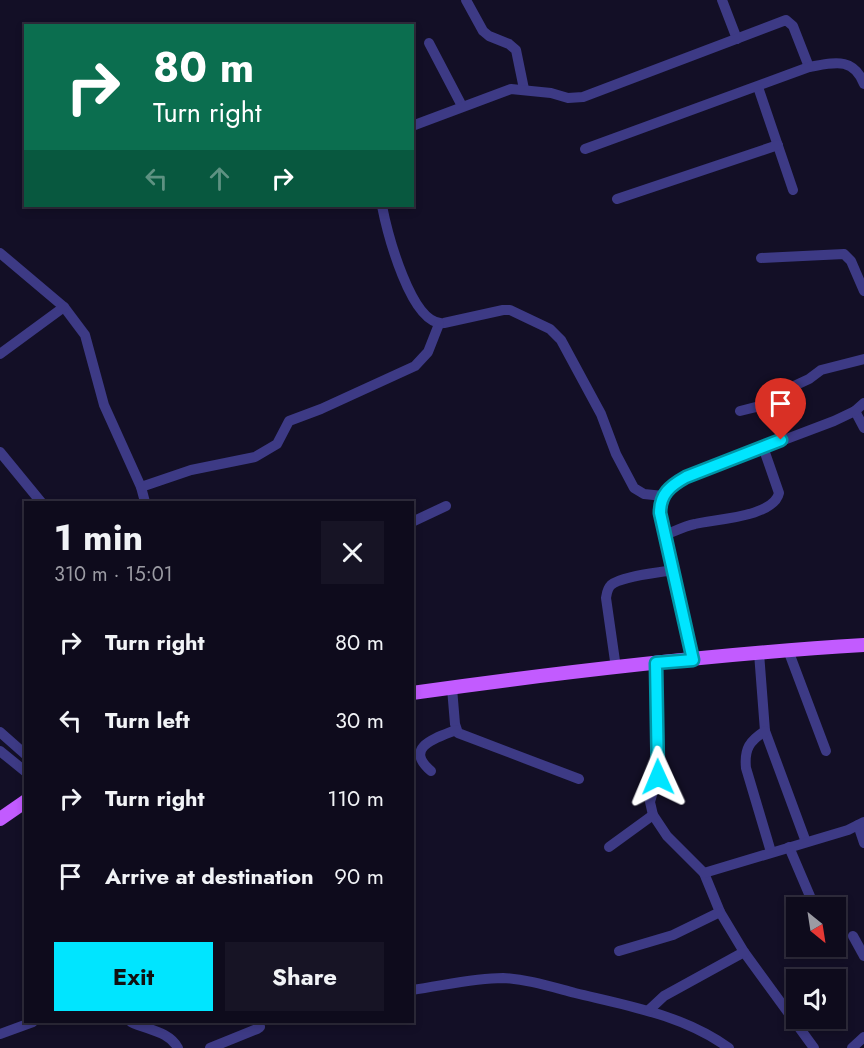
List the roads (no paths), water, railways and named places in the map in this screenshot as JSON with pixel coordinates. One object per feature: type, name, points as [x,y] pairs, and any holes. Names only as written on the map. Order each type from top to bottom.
[{"type":"main road","points":[[414,693],[656,663],[864,645]]},
{"type":"main road","points":[[0,819],[24,802]]},
{"type":"street","points":[[466,0],[483,30],[489,36],[509,44],[516,50],[524,90]]},
{"type":"street","points":[[722,0],[737,39]]},
{"type":"street","points":[[414,125],[511,89],[557,94],[568,98],[583,97],[789,20],[794,26],[809,67]]},
{"type":"street","points":[[429,43],[462,106]]},
{"type":"street","points":[[585,148],[809,67],[848,64],[858,71],[864,84]]},
{"type":"street","points":[[758,87],[793,190]]},
{"type":"street","points":[[617,199],[778,145]]},
{"type":"street","points":[[381,207],[399,268],[417,304],[430,320],[439,324],[510,310],[550,329],[566,347],[601,414],[616,454],[634,488],[644,494],[663,496]]},
{"type":"street","points":[[0,253],[64,306],[85,335],[104,405],[141,487],[145,501]]},
{"type":"street","points":[[761,258],[844,254],[851,261],[864,291]]},
{"type":"street","points":[[0,354],[64,306]]},
{"type":"street","points":[[141,487],[191,470],[246,460],[270,450],[277,444],[289,421],[321,409],[415,366],[428,352],[439,324]]},
{"type":"street","points":[[740,411],[768,404],[781,392],[809,379],[821,370],[864,359]]},
{"type":"street","points":[[693,660],[660,513],[663,496],[686,477],[834,422],[855,411],[864,403]]},
{"type":"street","points":[[855,411],[864,428]]},
{"type":"street","points":[[665,534],[697,523],[745,516],[773,502],[779,492],[763,447]]},
{"type":"street","points":[[0,452],[40,501]]},
{"type":"street","points":[[414,521],[446,507]]},
{"type":"street","points":[[616,668],[606,598],[608,589],[623,580],[673,570]]},
{"type":"street","points":[[788,650],[826,751]]},
{"type":"street","points":[[759,653],[765,731],[806,842]]},
{"type":"street","points":[[656,663],[659,770],[650,801],[653,815],[667,836],[704,873],[720,912],[744,952],[814,1048]]},
{"type":"street","points":[[452,688],[456,730],[461,736],[579,779]]},
{"type":"street","points":[[431,771],[421,761],[419,753],[421,749],[430,741],[456,730]]},
{"type":"street","points":[[765,731],[748,745],[745,758],[771,852]]},
{"type":"street","points":[[0,732],[24,753]]},
{"type":"street","points":[[0,751],[24,770]]},
{"type":"street","points":[[609,847],[653,815]]},
{"type":"street","points":[[704,873],[861,824],[864,843]]},
{"type":"street","points":[[789,847],[809,897]]},
{"type":"street","points":[[619,951],[673,935],[720,912]]},
{"type":"street","points":[[853,936],[864,956]]},
{"type":"street","points":[[649,1011],[664,996],[744,952]]},
{"type":"street","points":[[414,990],[489,979],[522,980],[649,1011],[696,1027],[729,1048]]},
{"type":"street","points":[[0,1034],[30,1023]]},
{"type":"street","points":[[133,1023],[170,1037],[178,1048]]},
{"type":"street","points":[[210,1048],[257,1029],[259,1023]]},
{"type":"street","points":[[852,1048],[864,1037]]}]
